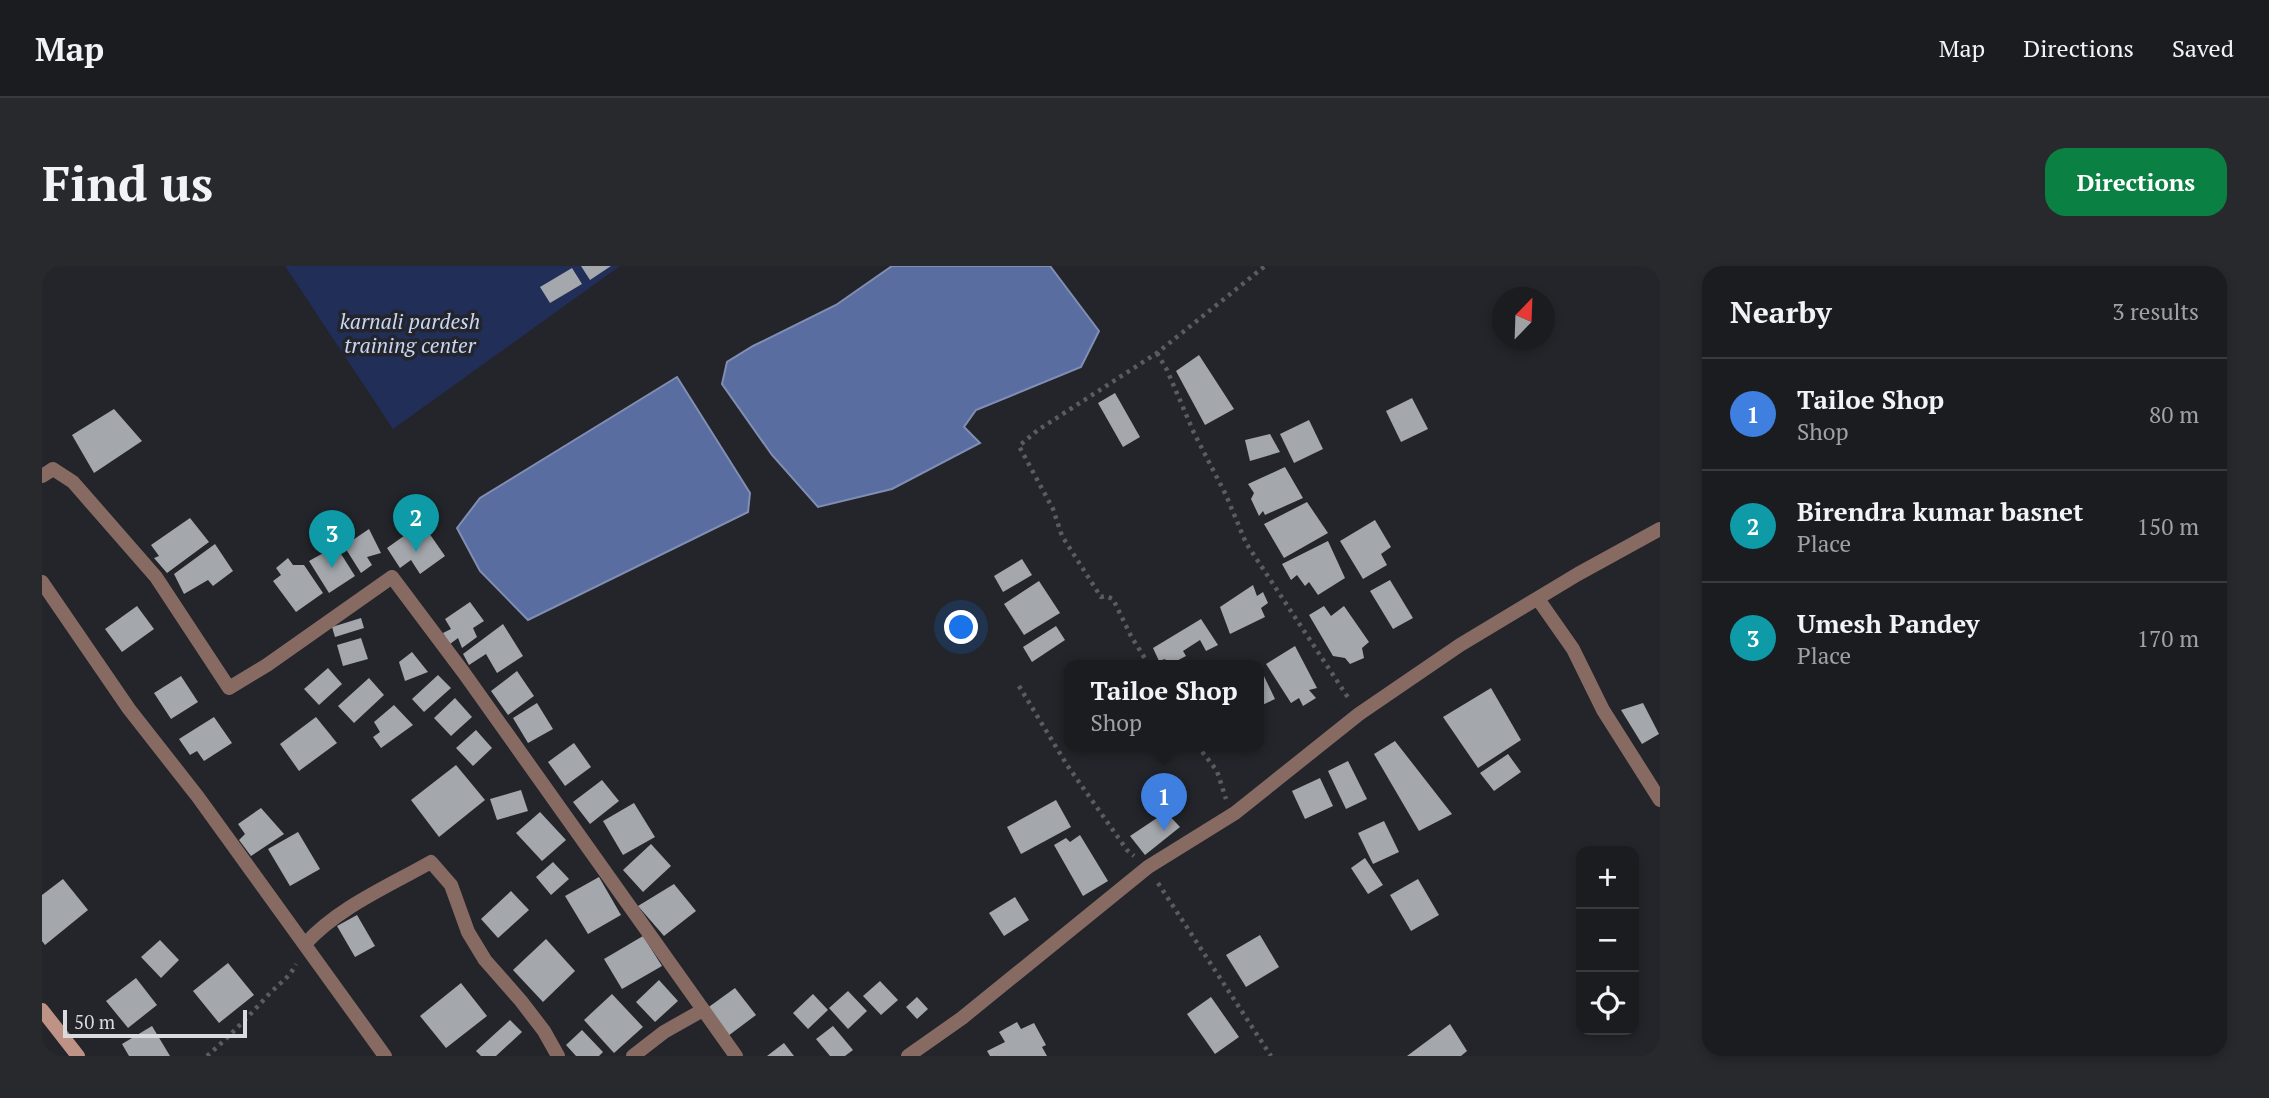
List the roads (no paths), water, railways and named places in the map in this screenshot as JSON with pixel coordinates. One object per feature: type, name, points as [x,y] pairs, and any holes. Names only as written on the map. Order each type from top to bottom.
[{"type":"street","points":[[42,476],[53,469],[73,482],[156,577],[229,688],[267,665],[392,577],[464,673],[736,1056]]},
{"type":"street","points":[[908,1056],[962,1018],[1148,867],[1235,813],[1359,714],[1460,645],[1660,529]]},
{"type":"street","points":[[42,582],[129,709],[198,797],[385,1056]]},
{"type":"street","points":[[1538,598],[1573,649],[1603,710],[1660,800]]},
{"type":"street","points":[[305,944],[339,913],[430,862],[451,884],[468,932],[485,960],[529,1011],[558,1056]]},
{"type":"street","points":[[42,1010],[78,1056]]},
{"type":"street","points":[[634,1056],[664,1032],[703,1010]]},
{"type":"place","name":"Birendra kumar basnet","points":[[416,552]]},
{"type":"place","name":"Umesh Pandey","points":[[332,568]]},
{"type":"place","name":"Tailoe Shop","points":[[1164,831]]},
{"type":"park label","name":"karnali pardesh training center","points":[[410,334]]}]
